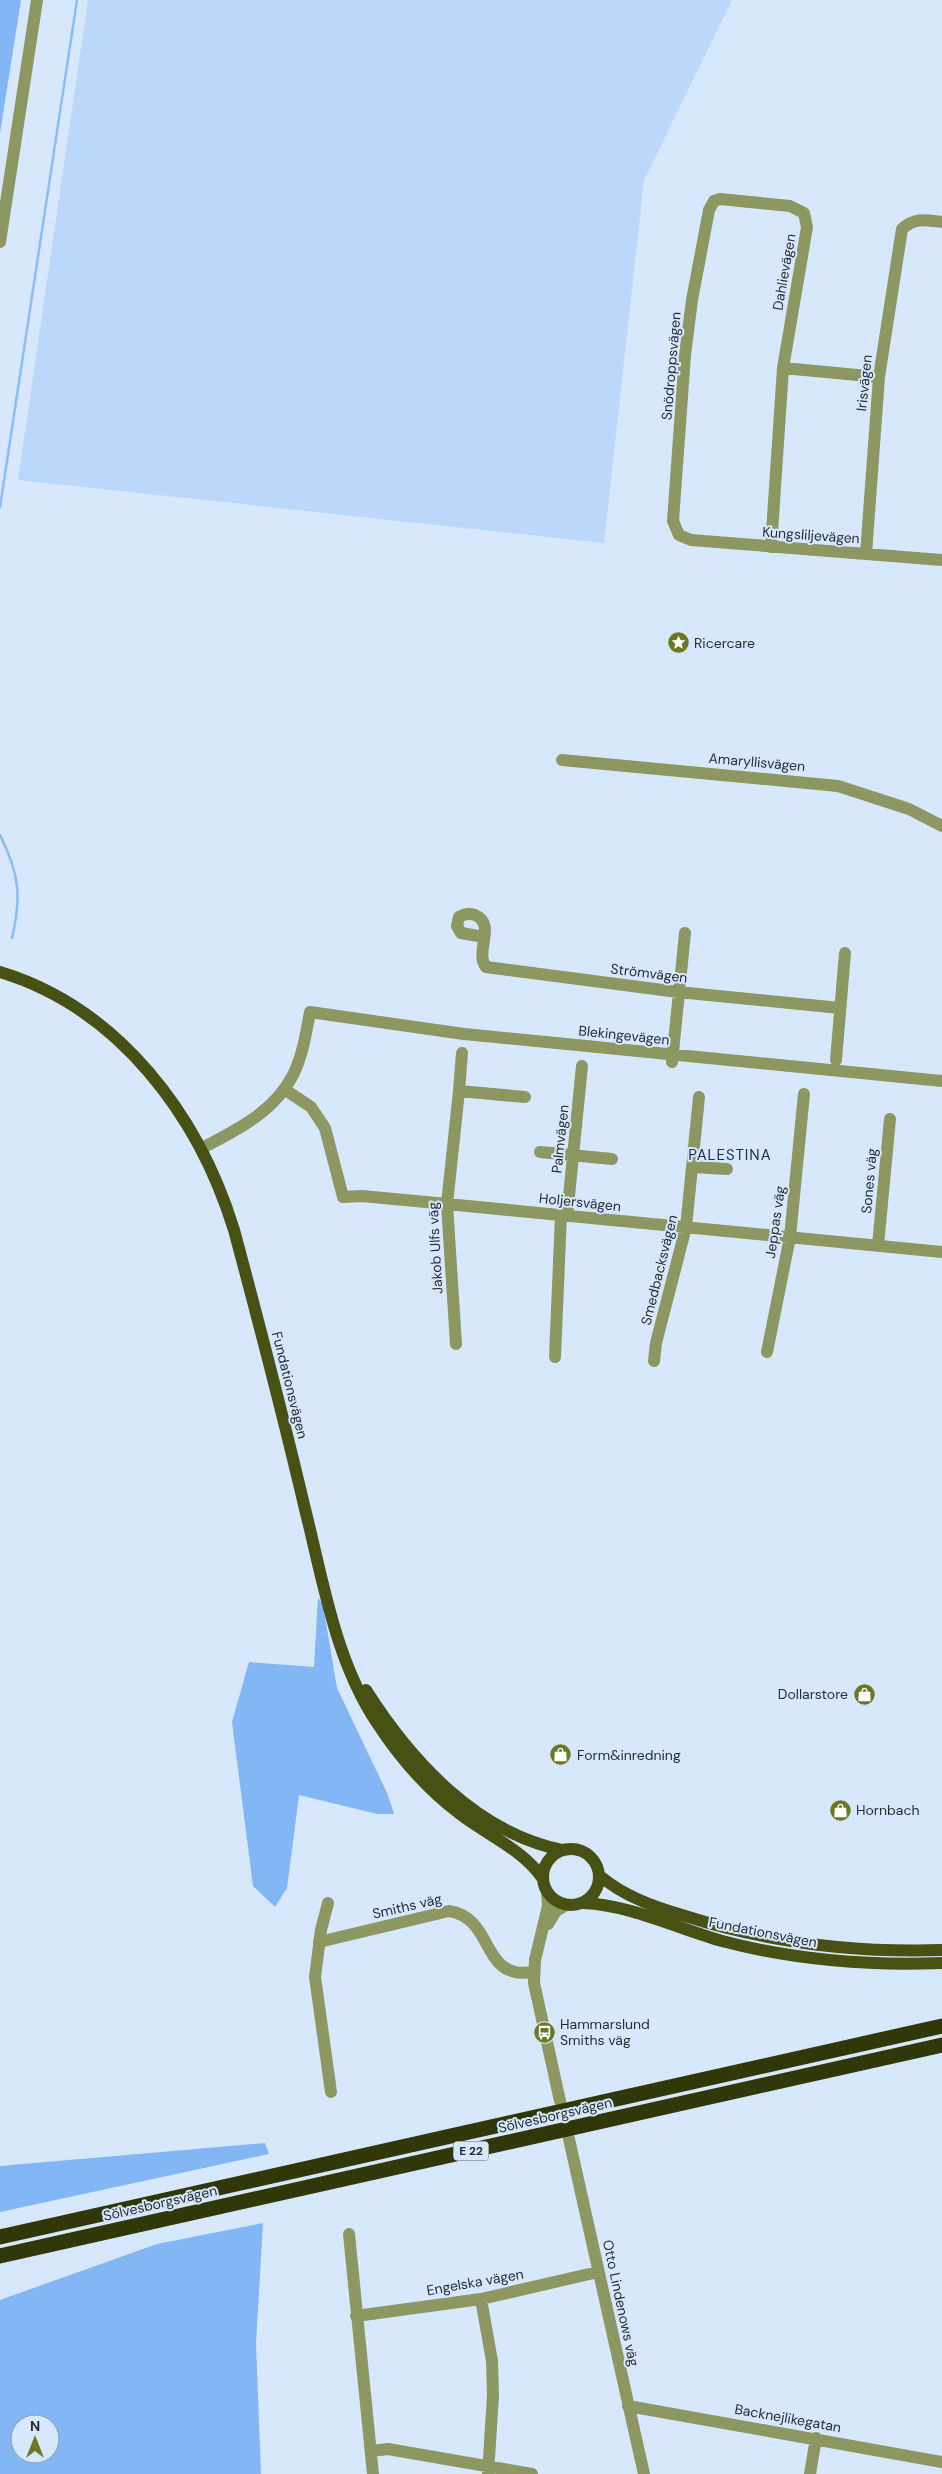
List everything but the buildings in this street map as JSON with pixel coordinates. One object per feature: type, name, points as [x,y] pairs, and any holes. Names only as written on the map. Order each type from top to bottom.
[{"type":"highway","name":"Sölvesborgsvägen","points":[[0,2237],[942,2026]]},
{"type":"highway","name":"Sölvesborgsvägen","points":[[0,2256],[942,2045]]},
{"type":"main road","points":[[0,972],[56,996],[110,1033],[158,1082],[186,1120],[202,1148]]},
{"type":"main road","name":"Fundationsvägen","points":[[202,1148],[234,1230],[337,1632],[359,1694],[389,1741],[421,1779],[459,1813],[528,1861],[543,1879]]},
{"type":"main road","name":"Fundationsvägen","points":[[337,1632],[353,1666],[383,1716],[427,1769],[463,1800],[505,1830],[535,1844],[562,1850]]},
{"type":"main road","points":[[573,1848],[588,1854],[597,1865],[600,1876],[594,1894],[582,1903],[566,1905],[556,1900],[548,1892],[543,1879],[546,1864],[553,1855],[562,1850],[573,1848]]},
{"type":"main road","name":"Fundationsvägen","points":[[600,1876],[620,1892],[638,1900],[727,1929],[801,1943],[842,1948],[879,1951],[942,1950]]},
{"type":"main road","name":"Fundationsvägen","points":[[582,1903],[624,1908],[662,1923],[724,1941],[799,1956],[871,1963],[942,1963]]},
{"type":"street","points":[[0,242],[37,0]]},
{"type":"street","name":"Dahlievägen","points":[[714,201],[720,199],[790,206],[804,213],[807,227],[783,368],[771,547]]},
{"type":"street","name":"Snödroppsvägen","points":[[679,535],[673,521],[685,355],[697,273],[709,210],[714,201]]},
{"type":"street","name":"Irisvägen","points":[[866,554],[879,376],[902,229],[911,221],[920,219],[942,222]]},
{"type":"street","points":[[783,368],[879,376]]},
{"type":"street","name":"Kungsliljevägen","points":[[679,535],[691,540],[942,560]]},
{"type":"street","name":"Amaryllisvägen","points":[[562,760],[838,786],[909,809],[942,826]]},
{"type":"street","points":[[672,1059],[685,933]]},
{"type":"street","name":"Strömvägen","points":[[484,937],[482,958],[486,968],[678,992],[840,1008]]},
{"type":"street","points":[[836,1060],[845,953]]},
{"type":"street","name":"Blekingevägen","points":[[202,1148],[241,1128],[262,1112],[284,1089],[299,1061],[310,1015],[463,1041],[942,1081]]},
{"type":"street","name":"Jakob Ulfs väg","points":[[456,1344],[447,1204],[460,1091],[462,1053]]},
{"type":"street","name":"Blekingevägen","points":[[672,1059],[942,1088]]},
{"type":"street","name":"Palmvägen","points":[[554,1357],[564,1216],[574,1156],[582,1066]]},
{"type":"street","name":"Holjersvägen","points":[[284,1089],[310,1107],[325,1128],[343,1197],[362,1196],[942,1252]]},
{"type":"street","points":[[460,1091],[525,1098]]},
{"type":"street","name":"Jeppas väg","points":[[767,1352],[790,1237],[804,1094]]},
{"type":"street","name":"Smedbacksvägen","points":[[654,1361],[656,1343],[686,1227],[699,1097]]},
{"type":"street","name":"Sones väg","points":[[878,1245],[890,1119]]},
{"type":"street","points":[[540,1152],[612,1159]]},
{"type":"street","points":[[693,1167],[727,1170]]},
{"type":"street","points":[[548,1892],[548,1906],[534,1972],[536,1996],[560,2101]]},
{"type":"street","points":[[328,1903],[319,1942],[315,1977],[331,2092]]},
{"type":"street","points":[[541,1937],[556,1910],[566,1905]]},
{"type":"street","name":"Smiths väg","points":[[319,1942],[442,1912],[457,1912],[472,1920],[502,1966],[518,1973],[534,1972]]},
{"type":"street","name":"Otto Lindenows väg","points":[[569,2139],[644,2474]]},
{"type":"street","points":[[349,2234],[373,2474]]},
{"type":"street","name":"Engelska vägen","points":[[356,2316],[481,2299],[598,2272]]},
{"type":"street","points":[[481,2299],[492,2361],[493,2395],[488,2470]]},
{"type":"street","name":"Backnejlikegatan","points":[[628,2406],[816,2438],[942,2462]]},
{"type":"street","points":[[810,2474],[816,2438]]},
{"type":"street","points":[[371,2451],[388,2449],[488,2470],[532,2474]]},
{"type":"street","points":[[940,2474],[942,2462]]},
{"type":"shaded area","points":[[0,0],[21,0],[0,133]]},
{"type":"shaded area","points":[[88,0],[732,0],[644,180],[604,543],[18,480]]},
{"type":"shaded area","points":[[318,1598],[323,1605],[337,1688],[388,1795],[394,1814],[377,1814],[299,1795],[287,1888],[275,1907],[253,1886],[232,1722],[249,1662],[314,1667]]},
{"type":"shaded area","points":[[265,2143],[269,2154],[0,2212],[0,2166]]},
{"type":"shaded area","points":[[263,2223],[256,2343],[261,2474],[0,2474],[0,2300],[157,2244]]},
{"type":"waterway","points":[[0,507],[77,0]]},
{"type":"waterway","points":[[0,835],[11,861],[17,885],[17,910],[12,938]]},
{"type":"place","name":"Ricercare","points":[[678,643]]},
{"type":"place","name":"Dollarstore","points":[[864,1694]]},
{"type":"place","name":"Form&inredning","points":[[561,1755]]},
{"type":"place","name":"Hornbach","points":[[840,1810]]},
{"type":"place","name":"Hammarslund Smiths väg","points":[[544,2032]]},
{"type":"district","name":"PALESTINA","points":[[730,1155]]}]
